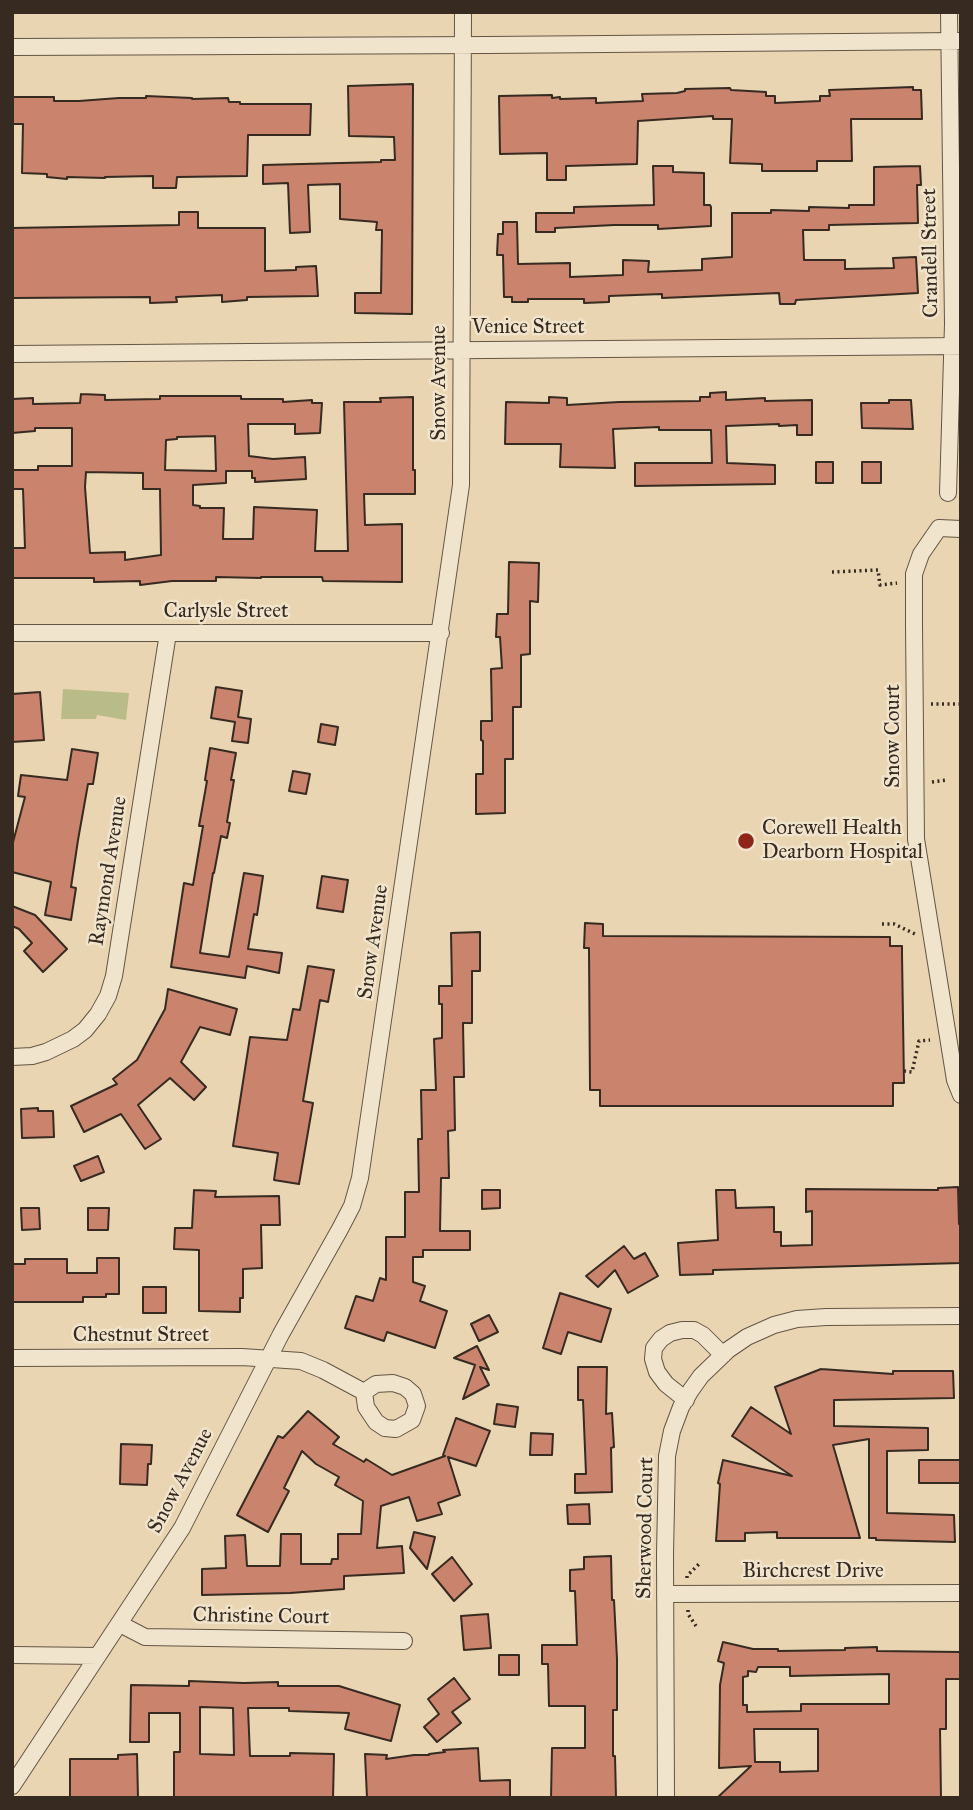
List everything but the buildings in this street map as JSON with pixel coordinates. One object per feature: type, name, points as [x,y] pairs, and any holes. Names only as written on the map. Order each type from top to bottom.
[{"type":"street","name":"Snow Avenue","points":[[12,1786],[183,1528],[269,1358],[346,1218],[360,1178],[461,485],[463,12]]},
{"type":"street","name":"Crandell Street","points":[[948,493],[956,346],[955,41],[949,12]]},
{"type":"street","points":[[12,47],[955,41]]},
{"type":"street","name":"Venice Street","points":[[12,354],[956,346]]},
{"type":"street","name":"Snow Court","points":[[961,529],[939,528],[921,554],[914,574],[914,625],[916,839],[955,1080],[961,1095]]},
{"type":"street","name":"Carlysle Street","points":[[12,633],[441,633]]},
{"type":"street","name":"Raymond Avenue","points":[[12,1057],[46,1052],[74,1039],[98,1014],[107,996],[116,963],[168,633]]},
{"type":"street","name":"Sherwood Court","points":[[666,1798],[667,1456],[672,1431],[685,1400],[701,1376],[723,1355],[747,1337],[774,1325],[797,1319],[826,1317],[961,1316]]},
{"type":"street","points":[[685,1400],[666,1384],[657,1372],[653,1359],[654,1348],[661,1339],[670,1332],[694,1330],[723,1355]]},
{"type":"street","name":"Chestnut Street","points":[[12,1358],[269,1358],[301,1361],[364,1392]]},
{"type":"street","name":"Birchcrest Drive","points":[[665,1594],[961,1593]]},
{"type":"street","name":"Christine Court","points":[[120,1624],[145,1637],[404,1641]]},
{"type":"street","points":[[12,1655],[98,1656]]},
{"type":"path","points":[[832,572],[878,570],[880,585],[902,583]]},
{"type":"path","points":[[929,704],[961,704]]},
{"type":"path","points":[[926,783],[947,780]]},
{"type":"path","points":[[882,924],[894,924],[920,936]]},
{"type":"path","points":[[904,1071],[912,1072],[919,1041],[936,1040]]},
{"type":"path","points":[[687,1576],[699,1564]]},
{"type":"path","points":[[688,1615],[696,1626]]},
{"type":"green space","points":[[63,689],[129,693],[126,720],[97,715],[96,719],[61,719]]},
{"type":"place","name":"Corewell Health Dearborn Hospital","points":[[746,841]]}]
